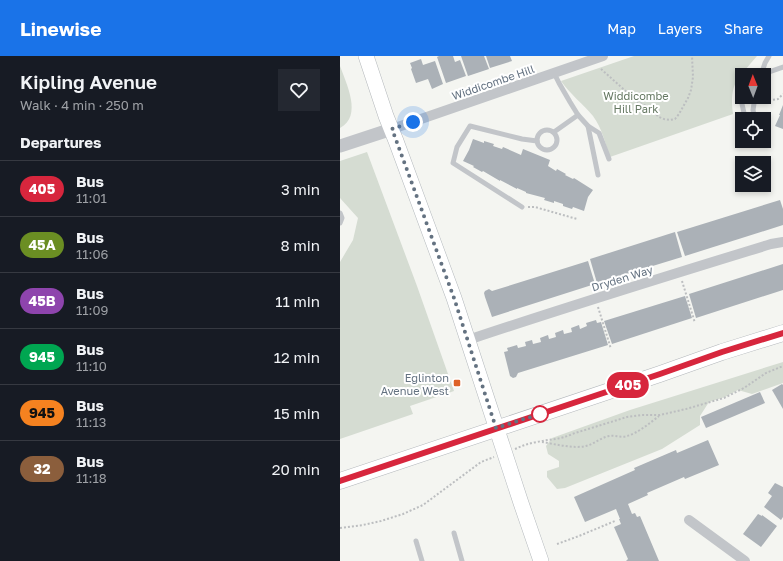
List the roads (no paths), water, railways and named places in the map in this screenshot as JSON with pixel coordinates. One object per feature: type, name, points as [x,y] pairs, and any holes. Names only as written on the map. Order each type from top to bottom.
[{"type":"main road","points":[[366,56],[468,340],[541,561]]},
{"type":"main road","points":[[340,481],[722,352],[783,333]]},
{"type":"street","name":"Widdicombe Hill","points":[[392,129],[603,56]]},
{"type":"street","points":[[340,146],[392,129]]},
{"type":"street","name":"Dryden Way","points":[[468,340],[679,272],[771,244],[783,242]]},
{"type":"street","points":[[689,520],[745,561]]},
{"type":"lane","points":[[763,68],[769,56]]},
{"type":"lane","points":[[771,71],[783,67]]},
{"type":"lane","points":[[554,73],[578,115],[588,126],[599,133],[609,160]]},
{"type":"lane","points":[[554,132],[578,115]]},
{"type":"lane","points":[[522,207],[454,162],[457,147],[470,126],[522,139],[537,141]]},
{"type":"lane","points":[[588,126],[598,175]]},
{"type":"lane","points":[[548,130],[554,132],[558,142],[554,148],[550,150],[543,150],[540,148],[537,141],[538,135],[542,131],[548,130]]},
{"type":"lane","points":[[340,213],[342,218],[340,223]]},
{"type":"lane","points":[[454,533],[462,561]]},
{"type":"lane","points":[[416,542],[422,561]]},
{"type":"place","name":"Eglinton Avenue West","points":[[457,383]]},
{"type":"park label","name":"Widdicombe Hill Park","points":[[636,101]]}]
